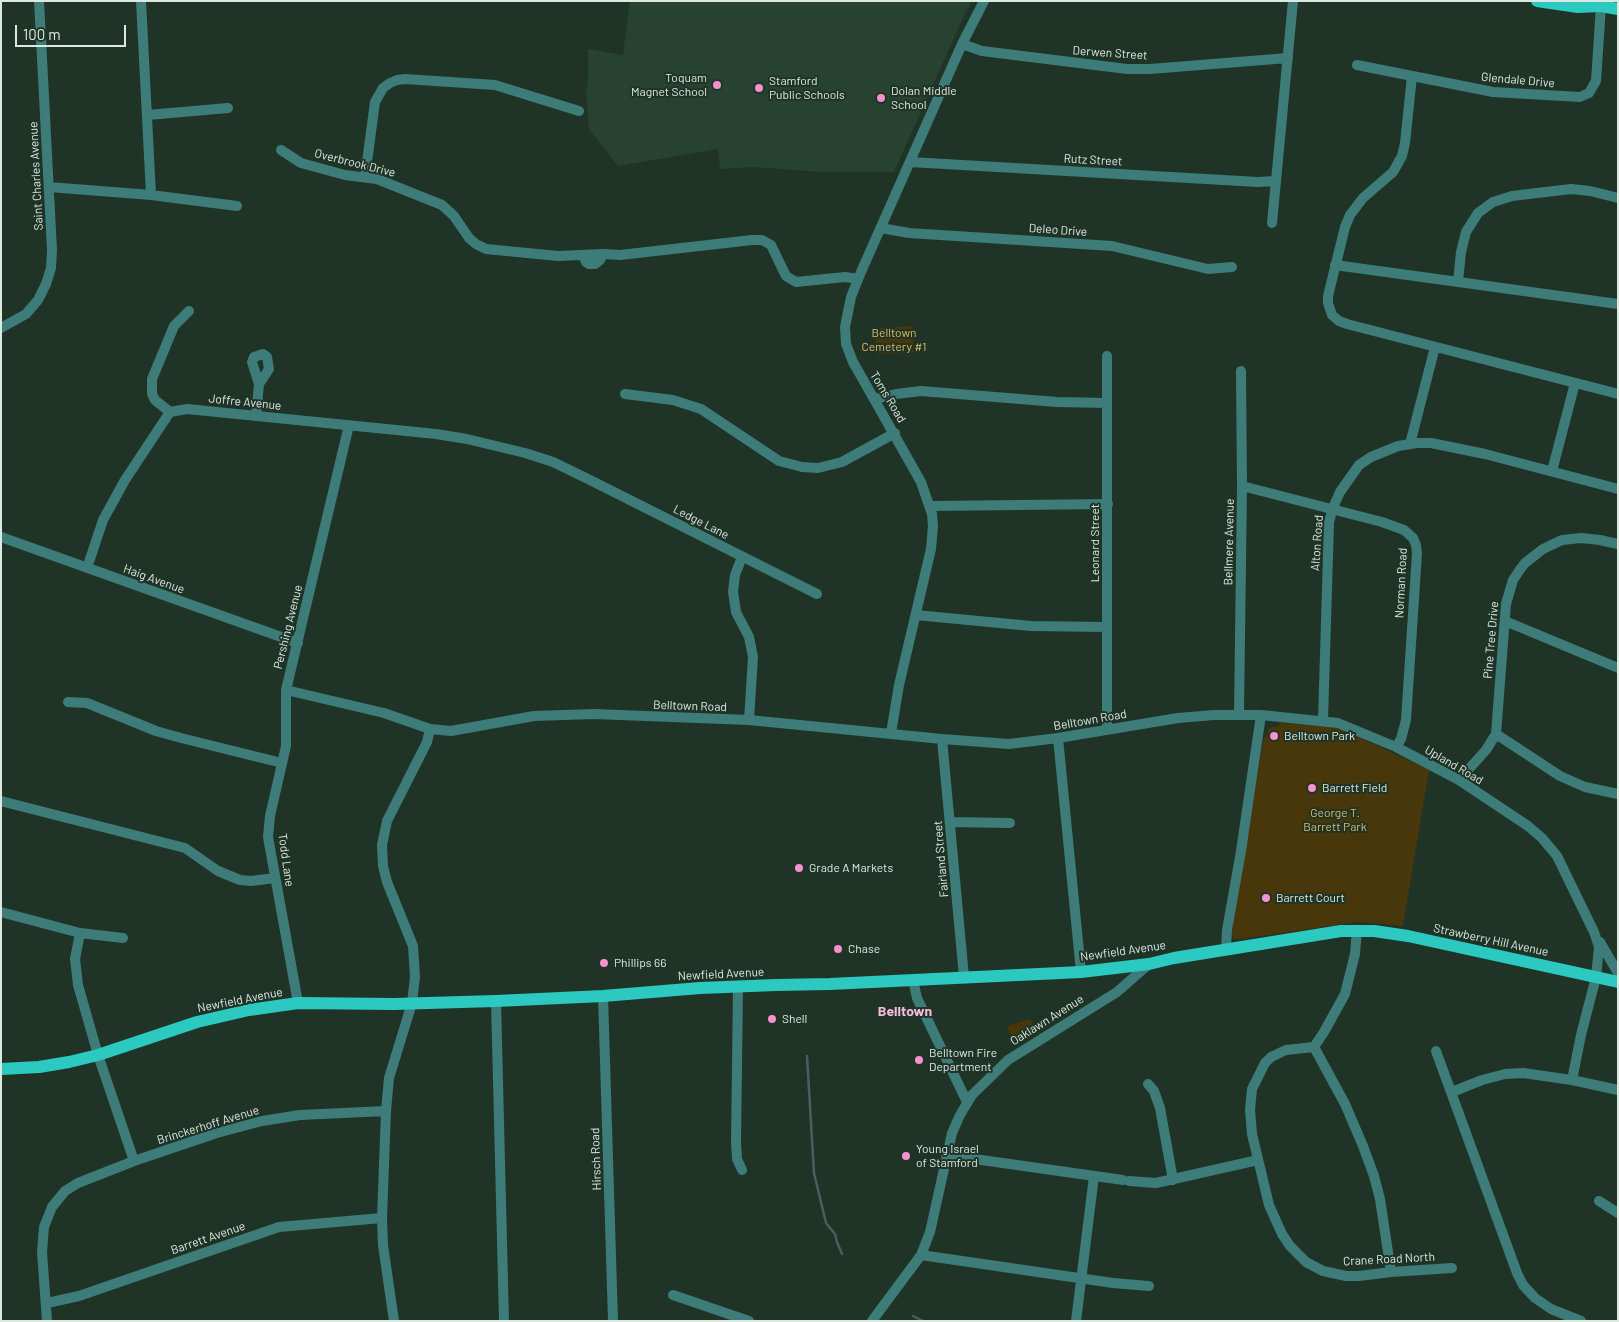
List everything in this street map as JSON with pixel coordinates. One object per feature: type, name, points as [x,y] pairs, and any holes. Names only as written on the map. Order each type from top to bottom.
[{"type":"main road","points":[[1537,1],[1578,7],[1596,4],[1618,8]]},
{"type":"main road","name":"Newfield Avenue","points":[[1,1069],[38,1067],[69,1062],[98,1055],[197,1022],[249,1010],[298,1003],[496,1001],[738,987],[1081,972],[1149,964],[1174,958],[1330,932],[1357,930]]},
{"type":"main road","name":"Strawberry Hill Avenue","points":[[1357,930],[1408,936],[1618,982]]},
{"type":"street","name":"Saint Charles Avenue","points":[[1,328],[26,314],[38,300],[51,268],[50,187],[39,1]]},
{"type":"street","points":[[141,1],[151,196]]},
{"type":"street","name":"Toms Road","points":[[890,733],[933,537],[931,506],[922,482],[853,362],[845,339],[846,318],[858,279],[962,44],[984,1]]},
{"type":"street","points":[[1272,223],[1293,1]]},
{"type":"street","name":"Glendale Drive","points":[[1358,65],[1493,92],[1567,97],[1584,95],[1592,90],[1596,81],[1596,4]]},
{"type":"street","name":"Derwen Street","points":[[962,44],[982,50],[1127,69],[1150,69],[1288,58]]},
{"type":"street","points":[[1412,76],[1402,156],[1393,172],[1363,198],[1350,215],[1328,296],[1328,304],[1332,315],[1347,324],[1618,394]]},
{"type":"street","points":[[365,177],[375,102],[383,88],[397,80],[495,85],[579,111]]},
{"type":"street","points":[[148,115],[228,108]]},
{"type":"street","name":"Overbrook Drive","points":[[281,150],[301,162],[345,175],[389,182],[442,205],[454,216],[469,238],[486,249],[551,256],[620,254],[762,240],[771,245],[786,276],[796,282],[845,277],[858,279]]},
{"type":"street","name":"Rutz Street","points":[[910,162],[1248,182],[1275,181]]},
{"type":"street","points":[[50,187],[237,206]]},
{"type":"street","points":[[1458,282],[1461,252],[1466,232],[1478,213],[1493,202],[1512,196],[1571,189],[1590,191],[1618,198]]},
{"type":"street","name":"Deleo Drive","points":[[881,228],[909,233],[1112,246],[1208,269],[1232,267]]},
{"type":"street","points":[[1335,265],[1618,304]]},
{"type":"street","points":[[87,568],[102,520],[170,412],[155,400],[152,394],[152,379],[174,326],[189,311]]},
{"type":"street","points":[[1410,444],[1435,346]]},
{"type":"street","name":"Leonard Street","points":[[1107,356],[1107,730]]},
{"type":"street","name":"Bellmere Avenue","points":[[1238,714],[1242,486],[1241,371]]},
{"type":"street","points":[[1552,471],[1575,383]]},
{"type":"street","points":[[256,416],[259,384]]},
{"type":"street","points":[[875,398],[921,391],[1057,402],[1107,402]]},
{"type":"street","points":[[625,394],[673,400],[701,409],[779,461],[802,467],[818,468],[842,462],[895,434]]},
{"type":"street","name":"Joffre Avenue","points":[[170,412],[187,409],[349,425],[468,438],[493,445]]},
{"type":"street","name":"Pershing Avenue","points":[[286,690],[349,425]]},
{"type":"street","name":"Alton Road","points":[[1323,720],[1329,531],[1332,510],[1340,492],[1359,465],[1381,452],[1410,444],[1431,443],[1447,445],[1618,489]]},
{"type":"street","name":"Ledge Lane","points":[[493,445],[553,462],[817,594]]},
{"type":"street","name":"Norman Road","points":[[1242,486],[1382,522],[1404,530],[1413,538],[1416,545],[1406,720],[1401,739],[1396,747]]},
{"type":"street","points":[[931,506],[1108,504]]},
{"type":"street","name":"Haig Avenue","points":[[1,537],[298,643]]},
{"type":"street","name":"Pine Tree Drive","points":[[1459,780],[1486,750],[1496,734],[1508,592],[1513,580],[1525,563],[1543,549],[1562,540],[1581,538],[1618,544]]},
{"type":"street","points":[[742,557],[735,575],[733,592],[736,612],[749,637],[753,657],[749,720]]},
{"type":"street","points":[[916,615],[1031,626],[1106,627]]},
{"type":"street","points":[[1505,621],[1618,668]]},
{"type":"street","points":[[286,690],[384,714],[430,728],[427,742],[387,821],[382,845],[383,866],[387,882],[413,946],[414,977],[412,1003],[389,1078],[386,1111],[382,1218],[383,1245],[394,1321]]},
{"type":"street","name":"Todd Lane","points":[[286,690],[286,746],[270,816],[268,837],[298,1003]]},
{"type":"street","points":[[68,702],[86,703],[156,731],[282,763]]},
{"type":"street","name":"Belltown Road","points":[[430,728],[451,730],[534,716],[562,714],[749,720],[1010,744],[1178,718],[1238,714]]},
{"type":"street","name":"Upland Road","points":[[1238,714],[1323,720],[1346,726],[1396,747],[1459,780],[1523,822],[1548,844],[1557,856],[1594,932],[1618,973]]},
{"type":"street","points":[[1226,949],[1227,930],[1261,715]]},
{"type":"street","points":[[1496,734],[1566,779],[1585,787],[1618,794]]},
{"type":"street","points":[[1058,738],[1081,972]]},
{"type":"street","name":"Fairland Street","points":[[942,739],[964,977]]},
{"type":"street","points":[[1,801],[185,848],[218,870],[240,880],[251,881],[275,878]]},
{"type":"street","points":[[950,822],[1010,823]]},
{"type":"street","points":[[1,912],[80,932],[123,938]]},
{"type":"street","points":[[1357,930],[1345,994],[1314,1047],[1345,1104],[1374,1176],[1380,1199],[1391,1272]]},
{"type":"street","points":[[80,932],[75,959],[76,973],[98,1055],[134,1162]]},
{"type":"street","name":"Upland Road","points":[[1572,1080],[1596,977],[1599,946],[1594,932]]},
{"type":"street","name":"Oaklawn Avenue","points":[[872,1321],[921,1255],[930,1232],[946,1155],[955,1126],[967,1102],[984,1082],[1008,1060],[1117,992],[1149,964]]},
{"type":"street","points":[[913,980],[918,998],[967,1102]]},
{"type":"street","points":[[738,987],[736,1142],[737,1159],[742,1170]]},
{"type":"street","name":"Hirsch Road","points":[[603,996],[613,1321]]},
{"type":"street","points":[[496,1001],[504,1321]]},
{"type":"street","name":"Crane Road North","points":[[1314,1047],[1293,1048],[1278,1053],[1265,1063],[1252,1089],[1250,1110],[1258,1160],[1269,1205],[1279,1228],[1290,1246],[1306,1262],[1323,1272],[1346,1276],[1452,1268]]},
{"type":"street","points":[[1436,1051],[1509,1254],[1523,1285],[1535,1298],[1551,1309],[1581,1321]]},
{"type":"street","points":[[1452,1092],[1482,1080],[1514,1073],[1536,1074],[1618,1090]]},
{"type":"street","points":[[1148,1084],[1154,1091],[1160,1108],[1173,1180]]},
{"type":"street","name":"Brinckerhoff Avenue","points":[[47,1303],[42,1252],[46,1222],[52,1207],[66,1191],[78,1183],[217,1134],[269,1120],[300,1115],[386,1111]]},
{"type":"street","points":[[946,1155],[1148,1183],[1173,1180],[1258,1160]]},
{"type":"street","points":[[1076,1321],[1094,1176]]},
{"type":"street","points":[[1599,1201],[1618,1213]]},
{"type":"street","name":"Barrett Avenue","points":[[47,1303],[79,1296],[279,1227],[382,1218]]},
{"type":"street","points":[[921,1255],[1149,1286]]},
{"type":"street","points":[[673,1295],[749,1321]]},
{"type":"street","points":[[47,1303],[47,1321]]},
{"type":"shaded area","name":"Stamford Public Schools","points":[[630,1],[972,1],[894,172],[821,172],[754,167],[720,169],[718,149],[618,166],[589,129],[586,93],[588,49],[623,55]]},
{"type":"green space","name":"Belltown Cemetery #1","points":[[912,326],[914,353],[876,354],[875,328]]},
{"type":"green space","name":"George T. Barrett Park","points":[[1279,723],[1341,729],[1429,770],[1403,926],[1358,922],[1234,939],[1232,934],[1233,922],[1264,737],[1266,737],[1269,728],[1279,726]]},
{"type":"green space","points":[[1030,1019],[1036,1034],[1014,1046],[1007,1026]]},
{"type":"waterway","points":[[807,1056],[814,1173],[826,1223],[835,1234],[842,1254]]},
{"type":"waterway","points":[[913,1316],[923,1321]]},
{"type":"place","name":"Toquam Magnet School","points":[[717,85]]},
{"type":"place","name":"Stamford Public Schools","points":[[759,88]]},
{"type":"place","name":"Dolan Middle School","points":[[881,98]]},
{"type":"place","name":"Belltown Park","points":[[1274,736]]},
{"type":"place","name":"Barrett Field","points":[[1312,788]]},
{"type":"place","name":"Grade A Markets","points":[[799,868]]},
{"type":"place","name":"Barrett Court","points":[[1266,898]]},
{"type":"place","name":"Chase","points":[[838,949]]},
{"type":"place","name":"Phillips 66","points":[[604,963]]},
{"type":"place","name":"Shell","points":[[772,1019]]},
{"type":"place","name":"Belltown Fire Department","points":[[919,1060]]},
{"type":"place","name":"Young Israel of Stamford","points":[[906,1156]]},
{"type":"district","name":"Belltown","points":[[905,1011]]}]
